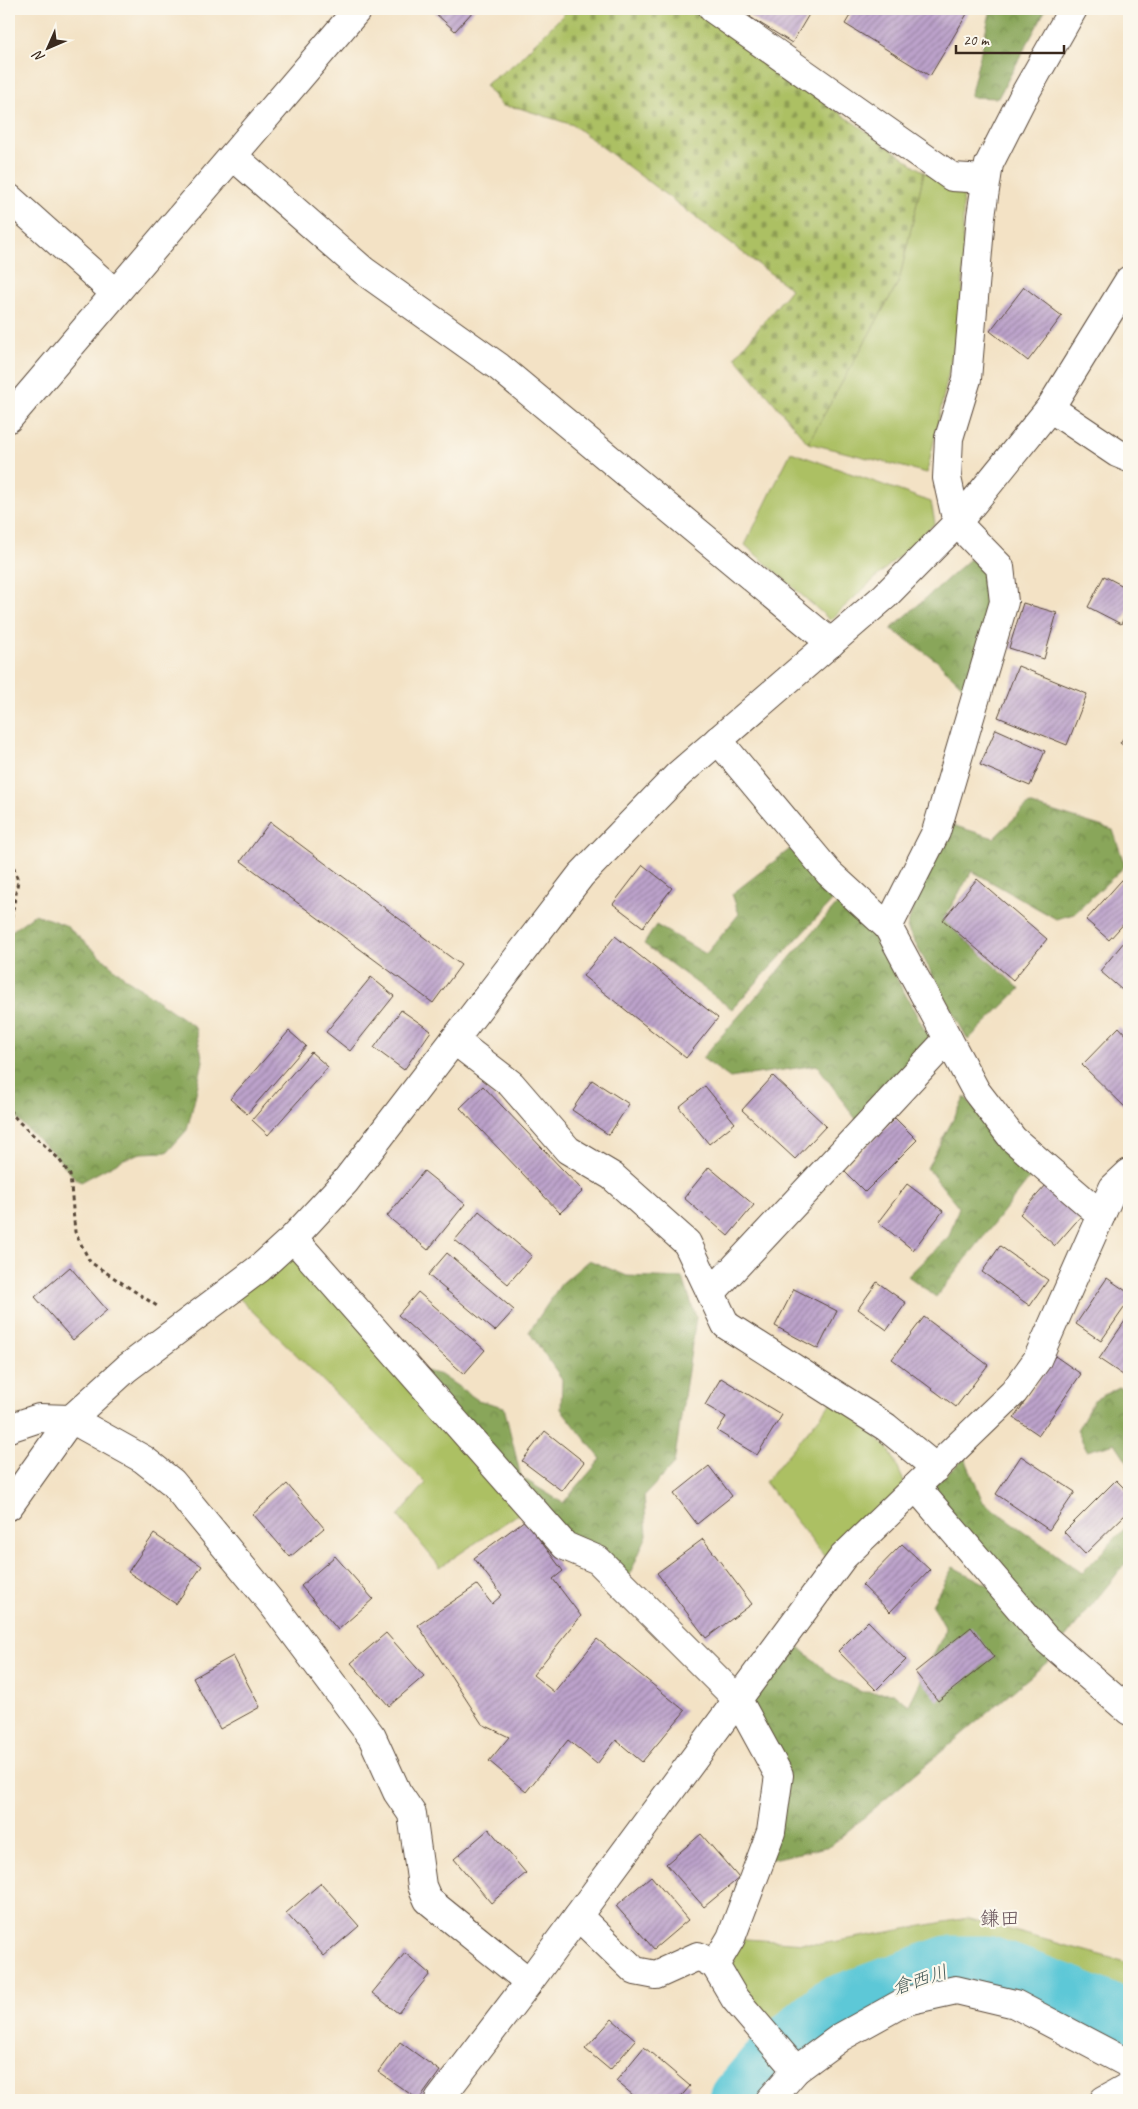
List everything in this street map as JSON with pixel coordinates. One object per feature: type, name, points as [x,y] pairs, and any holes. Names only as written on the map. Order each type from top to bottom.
[{"type":"street","points":[[9,418],[358,9]]},
{"type":"street","points":[[713,9],[952,177],[986,179]]},
{"type":"street","points":[[888,927],[936,832],[1004,602],[1000,567],[958,523],[947,478],[949,438],[967,379],[989,164],[1015,112],[1074,9]]},
{"type":"street","points":[[233,156],[364,272],[499,367],[831,643]]},
{"type":"street","points":[[9,198],[116,292]]},
{"type":"street","points":[[9,1506],[71,1419],[127,1368],[260,1268],[294,1238],[345,1182],[581,875],[680,774],[885,596],[958,523],[1050,408],[1129,280]]},
{"type":"street","points":[[1050,408],[1117,453],[1129,458]]},
{"type":"street","points":[[718,740],[829,873],[888,927],[976,1091],[1013,1138],[1101,1216]]},
{"type":"street","points":[[711,1293],[948,1039]]},
{"type":"street","points":[[454,1040],[511,1084],[568,1150],[612,1176],[687,1243],[726,1326],[886,1427],[936,1468]]},
{"type":"street","points":[[439,2100],[529,1982],[843,1557],[1014,1392],[1037,1360],[1113,1188],[1129,1173]]},
{"type":"street","points":[[294,1238],[565,1546],[598,1560],[738,1700],[779,1775],[771,1832],[731,1938],[715,1965]]},
{"type":"street","points":[[9,1428],[40,1418],[71,1419],[143,1459],[172,1482],[274,1606],[372,1737],[397,1792],[412,1814],[422,1886],[428,1900],[529,1982]]},
{"type":"street","points":[[916,1487],[1046,1639],[1129,1711]]},
{"type":"street","points":[[578,1916],[635,1971],[656,1975],[698,1956],[715,1965],[735,1999],[796,2070]]},
{"type":"street","points":[[770,2100],[796,2070],[841,2037],[906,2000],[956,1990],[1016,2004],[1129,2064]]},
{"type":"street","points":[[1104,2100],[1129,2086]]},
{"type":"path","points":[[9,852],[18,882],[9,932]]},
{"type":"path","points":[[9,1110],[19,1122],[58,1158],[70,1175],[75,1232],[90,1262],[185,1324]]},
{"type":"green space","points":[[569,9],[692,9],[924,172],[899,281],[808,443],[735,357],[791,289],[573,125],[519,108],[502,106],[485,85],[514,64]]},
{"type":"green space","points":[[991,9],[1046,9],[998,98],[970,97]]},
{"type":"green space","points":[[924,172],[963,193],[963,306],[927,473],[808,443],[899,281]]},
{"type":"green space","points":[[791,452],[931,502],[935,523],[830,620],[745,545]]},
{"type":"green space","points":[[970,559],[992,575],[997,609],[965,689],[937,661],[891,629]]},
{"type":"green space","points":[[1029,804],[1113,830],[1125,866],[1074,914],[1056,919],[972,871],[943,920],[1020,989],[968,1040],[907,928],[920,884],[949,824],[994,838]]},
{"type":"green space","points":[[790,849],[835,898],[732,1009],[644,944],[656,925],[706,954],[739,914],[732,894]]},
{"type":"green space","points":[[839,902],[872,933],[933,1045],[858,1122],[817,1065],[730,1078],[702,1058]]},
{"type":"green space","points":[[35,914],[65,925],[124,977],[195,1027],[203,1061],[194,1102],[187,1130],[167,1152],[141,1153],[124,1159],[81,1182],[25,1127],[9,1107],[9,933]]},
{"type":"green space","points":[[965,1097],[1033,1174],[936,1297],[908,1276],[949,1236],[959,1207],[927,1168]]},
{"type":"green space","points":[[293,1238],[530,1506],[440,1567],[398,1516],[426,1483],[231,1290]]},
{"type":"green space","points":[[589,1260],[627,1276],[683,1278],[696,1317],[674,1464],[644,1496],[647,1535],[628,1579],[555,1523],[419,1369],[441,1375],[478,1400],[504,1407],[521,1477],[563,1503],[601,1459],[561,1409],[562,1379],[529,1332],[561,1284]]},
{"type":"green space","points":[[1119,1387],[1129,1391],[1129,1464],[1115,1443],[1087,1451],[1077,1430],[1094,1400]]},
{"type":"green space","points":[[837,1396],[890,1451],[906,1486],[828,1561],[765,1482]]},
{"type":"green space","points":[[965,1458],[983,1502],[1082,1573],[1129,1524],[1129,1559],[1057,1648],[923,1495]]},
{"type":"green space","points":[[953,1567],[1009,1596],[1051,1659],[830,1846],[760,1862],[779,1775],[738,1700],[799,1647],[833,1677],[862,1692],[893,1693],[909,1705],[946,1629],[932,1604]]},
{"type":"green space","points":[[967,1918],[1129,1963],[1129,2062],[956,1990],[796,2070],[715,1965],[731,1938],[821,1944]]},
{"type":"building","points":[[438,9],[475,9],[455,31],[435,13]]},
{"type":"building","points":[[755,9],[807,9],[811,11],[792,43],[750,17]]},
{"type":"building","points":[[854,9],[970,9],[930,76],[845,24]]},
{"type":"building","points":[[1024,287],[1062,316],[1028,361],[990,331]]},
{"type":"building","points":[[1104,576],[1129,589],[1129,608],[1121,624],[1088,607]]},
{"type":"building","points":[[1023,603],[1057,613],[1044,659],[1009,648]]},
{"type":"building","points":[[1018,666],[1087,694],[1067,745],[998,717]]},
{"type":"building","points":[[996,729],[1045,751],[1030,786],[980,765]]},
{"type":"building","points":[[1129,729],[1129,749],[1120,743]]},
{"type":"building","points":[[270,822],[461,965],[433,1003],[241,861]]},
{"type":"building","points":[[643,865],[672,888],[643,927],[613,904]]},
{"type":"building","points":[[1129,872],[1129,918],[1109,940],[1086,920]]},
{"type":"building","points":[[977,879],[1047,939],[1013,980],[943,920]]},
{"type":"building","points":[[615,936],[718,1018],[686,1058],[583,976]]},
{"type":"building","points":[[1129,936],[1129,996],[1100,971]]},
{"type":"building","points":[[371,977],[394,996],[350,1051],[326,1032]]},
{"type":"building","points":[[401,1010],[431,1031],[404,1070],[374,1048]]},
{"type":"building","points":[[1119,1027],[1129,1038],[1129,1111],[1082,1065]]},
{"type":"building","points":[[289,1031],[306,1046],[247,1114],[230,1099]]},
{"type":"building","points":[[311,1052],[328,1067],[268,1135],[252,1120]]},
{"type":"building","points":[[773,1076],[826,1126],[795,1159],[742,1110]]},
{"type":"building","points":[[592,1080],[629,1104],[609,1135],[572,1110]]},
{"type":"building","points":[[483,1086],[583,1191],[560,1213],[460,1108]]},
{"type":"building","points":[[705,1086],[735,1123],[709,1144],[679,1107]]},
{"type":"building","points":[[895,1118],[917,1140],[865,1192],[843,1170]]},
{"type":"building","points":[[709,1167],[754,1205],[728,1236],[684,1198]]},
{"type":"building","points":[[424,1171],[465,1204],[428,1250],[387,1216]]},
{"type":"building","points":[[907,1184],[943,1211],[913,1250],[878,1222]]},
{"type":"building","points":[[1047,1184],[1082,1215],[1055,1246],[1020,1214]]},
{"type":"building","points":[[479,1211],[532,1256],[508,1284],[455,1240]]},
{"type":"building","points":[[1000,1246],[1048,1280],[1030,1306],[982,1272]]},
{"type":"building","points":[[447,1253],[514,1310],[495,1331],[428,1275]]},
{"type":"building","points":[[70,1267],[107,1310],[73,1340],[35,1297]]},
{"type":"building","points":[[1107,1278],[1129,1293],[1129,1301],[1101,1341],[1076,1324]]},
{"type":"building","points":[[877,1282],[906,1303],[887,1330],[858,1309]]},
{"type":"building","points":[[794,1289],[837,1311],[818,1349],[775,1326]]},
{"type":"building","points":[[418,1292],[485,1350],[464,1374],[398,1315]]},
{"type":"building","points":[[1129,1315],[1129,1379],[1099,1359]]},
{"type":"building","points":[[924,1317],[988,1365],[956,1407],[892,1359]]},
{"type":"building","points":[[1055,1356],[1081,1374],[1039,1435],[1014,1418]]},
{"type":"building","points":[[721,1378],[782,1415],[757,1455],[717,1431],[726,1417],[705,1405]]},
{"type":"building","points":[[545,1431],[584,1462],[562,1491],[522,1461]]},
{"type":"building","points":[[1021,1456],[1075,1492],[1049,1530],[996,1494]]},
{"type":"building","points":[[709,1466],[732,1496],[697,1524],[674,1494]]},
{"type":"building","points":[[1116,1480],[1129,1493],[1129,1511],[1085,1554],[1064,1532]]},
{"type":"building","points":[[287,1484],[324,1528],[290,1557],[253,1514]]},
{"type":"building","points":[[525,1520],[563,1571],[553,1579],[581,1616],[533,1675],[554,1692],[597,1639],[685,1711],[642,1762],[616,1740],[597,1764],[568,1740],[526,1792],[489,1761],[509,1737],[482,1724],[418,1625],[477,1585],[492,1604],[502,1595],[474,1558]]},
{"type":"building","points":[[154,1534],[202,1566],[176,1604],[128,1572]]},
{"type":"building","points":[[703,1539],[752,1604],[706,1638],[657,1573]]},
{"type":"building","points":[[902,1544],[930,1570],[890,1612],[862,1585]]},
{"type":"building","points":[[335,1556],[373,1599],[338,1630],[301,1586]]},
{"type":"building","points":[[868,1621],[906,1660],[876,1690],[838,1651]]},
{"type":"building","points":[[971,1627],[994,1657],[938,1701],[915,1672]]},
{"type":"building","points":[[386,1633],[424,1676],[389,1706],[351,1663]]},
{"type":"building","points":[[233,1656],[260,1707],[220,1729],[193,1678]]},
{"type":"building","points":[[489,1829],[526,1873],[491,1903],[454,1859]]},
{"type":"building","points":[[701,1834],[739,1878],[704,1907],[666,1864]]},
{"type":"building","points":[[651,1876],[688,1920],[654,1949],[616,1906]]},
{"type":"building","points":[[321,1883],[359,1926],[324,1956],[286,1913]]},
{"type":"building","points":[[405,1953],[430,1974],[398,2013],[372,1993]]},
{"type":"building","points":[[612,2019],[636,2040],[610,2070],[585,2049]]},
{"type":"building","points":[[400,2042],[440,2071],[419,2100],[378,2072]]},
{"type":"building","points":[[644,2047],[690,2086],[678,2100],[639,2100],[616,2081]]},
{"type":"waterway","name":"倉西川","points":[[742,2100],[779,2056],[832,2010],[948,1968],[986,1968],[1073,2000],[1129,2024]]},
{"type":"district","name":"鎌田","points":[[1000,1918]]}]
